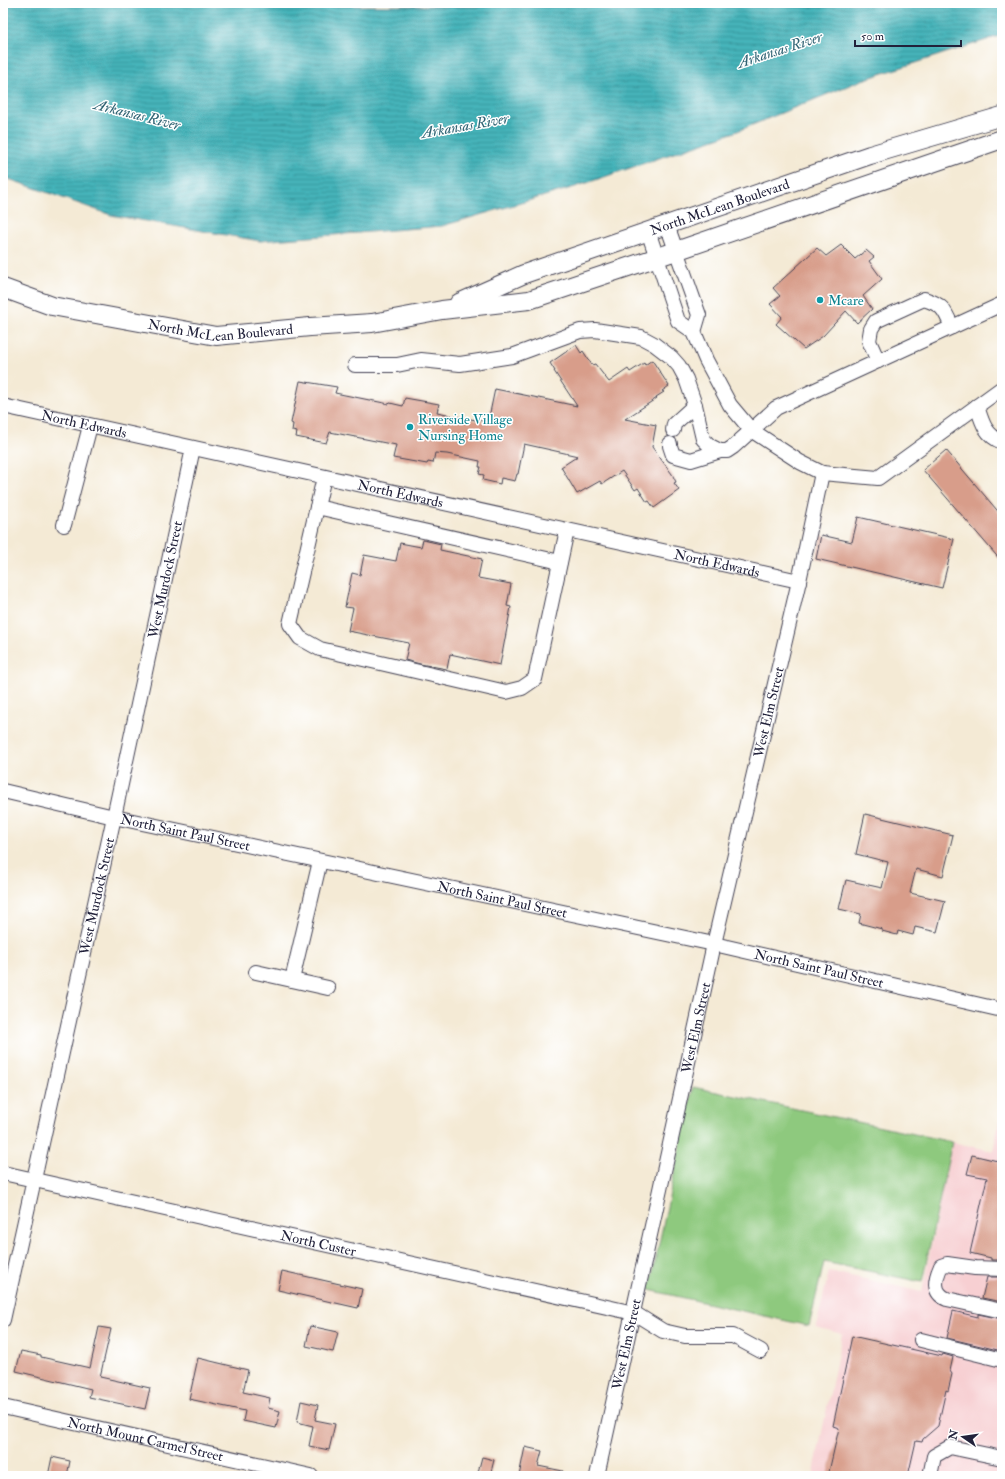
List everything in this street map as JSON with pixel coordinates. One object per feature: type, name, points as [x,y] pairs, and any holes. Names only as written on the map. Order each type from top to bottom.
[{"type":"main road","name":"North McLean Boulevard","points":[[442,310],[524,274],[648,231],[870,155],[1002,116]]},
{"type":"main road","name":"North McLean Boulevard","points":[[3,288],[52,306],[216,336],[372,323],[442,310],[529,300],[657,258],[1002,139]]},
{"type":"street","points":[[667,225],[698,315],[694,332]]},
{"type":"street","points":[[648,231],[678,321],[694,332],[706,360],[730,405],[751,430],[800,462],[822,473],[878,478],[1002,388]]},
{"type":"street","points":[[878,362],[869,341],[871,329],[876,321],[924,299],[938,304],[946,314],[952,327]]},
{"type":"street","points":[[670,444],[673,455],[691,460],[720,451],[727,451],[776,408],[1002,304]]},
{"type":"street","points":[[355,365],[397,365],[421,360],[460,364],[512,356],[580,331],[595,330],[641,337],[654,344],[671,357],[679,366],[686,379],[695,405],[703,439],[710,446],[720,451]]},
{"type":"street","points":[[673,430],[674,424],[695,405]]},
{"type":"street","name":"North Edwards","points":[[3,406],[799,581]]},
{"type":"street","points":[[977,406],[985,429],[996,439],[1002,442]]},
{"type":"street","points":[[64,525],[90,426]]},
{"type":"street","name":"West Murdock Street","points":[[3,1320],[114,818],[193,448]]},
{"type":"street","name":"West Elm Street","points":[[597,1476],[714,944],[799,581],[822,473]]},
{"type":"street","points":[[324,477],[290,624],[300,638],[320,648],[506,692],[522,688],[534,680],[567,530]]},
{"type":"street","points":[[317,507],[560,562]]},
{"type":"street","name":"North Saint Paul Street","points":[[3,791],[114,818],[714,944],[1002,1010]]},
{"type":"street","points":[[292,980],[320,861]]},
{"type":"street","points":[[256,972],[328,988]]},
{"type":"street","name":"North Custer","points":[[3,1174],[634,1313],[663,1331],[684,1336],[733,1336],[761,1351]]},
{"type":"street","points":[[1002,1269],[975,1268],[947,1264],[941,1266],[937,1273],[936,1283],[937,1291],[941,1296],[948,1299],[1002,1311]]},
{"type":"street","points":[[922,1340],[1002,1360]]},
{"type":"street","name":"North Mount Carmel Street","points":[[3,1407],[311,1476]]},
{"type":"street","points":[[930,1476],[934,1456],[950,1447],[1002,1458]]},
{"type":"shaded area","points":[[1002,1109],[1002,1476],[813,1476],[842,1334],[816,1327],[829,1271],[922,1292],[952,1142],[993,1151]]},
{"type":"green space","points":[[693,1087],[952,1142],[922,1282],[824,1262],[809,1326],[649,1290]]},
{"type":"water","name":"Arkansas River","points":[[3,3],[234,3],[260,5],[477,6],[498,3],[1002,3],[1002,35],[862,80],[735,132],[575,187],[442,226],[260,241],[111,215],[3,177]]},
{"type":"building","name":"Mcare","points":[[841,245],[855,259],[866,250],[874,257],[869,261],[882,279],[863,296],[872,309],[857,323],[846,311],[823,336],[804,349],[776,324],[782,317],[770,304],[780,296],[773,288],[817,248],[826,256]]},
{"type":"building","name":"Riverside Village Nursing Home","points":[[576,345],[581,353],[583,351],[592,365],[595,364],[609,382],[628,369],[630,372],[652,360],[669,386],[662,391],[664,392],[656,397],[657,398],[625,419],[656,425],[652,447],[672,474],[676,482],[674,483],[679,490],[654,508],[649,501],[647,502],[638,488],[635,490],[622,471],[602,484],[600,481],[577,494],[561,467],[578,456],[524,444],[518,474],[515,481],[501,478],[500,484],[483,480],[484,475],[479,474],[481,467],[479,467],[480,461],[435,453],[433,463],[428,462],[427,464],[393,458],[396,445],[330,432],[326,443],[296,437],[297,432],[292,431],[293,424],[291,423],[300,381],[337,387],[335,393],[389,404],[403,406],[405,398],[439,404],[437,412],[488,422],[495,389],[577,406],[550,363]]},
{"type":"building","points":[[946,450],[1002,516],[1002,562],[923,470]]},
{"type":"building","points":[[858,517],[954,539],[942,588],[816,559],[821,535],[852,542]]},
{"type":"building","points":[[423,540],[441,544],[440,550],[482,559],[478,578],[511,584],[507,606],[511,607],[500,665],[450,654],[447,669],[420,664],[405,660],[409,643],[348,631],[353,608],[345,607],[352,573],[360,575],[364,555],[396,561],[400,543],[421,547]]},
{"type":"building","points":[[865,814],[953,835],[943,876],[916,869],[910,893],[945,901],[937,932],[915,927],[913,935],[898,931],[897,935],[882,931],[882,929],[859,923],[861,914],[839,909],[846,880],[882,888],[888,862],[856,854]]},
{"type":"building","points":[[972,1155],[1002,1162],[1002,1260],[991,1260],[991,1258],[970,1253],[987,1178],[967,1174]]},
{"type":"building","points":[[282,1271],[362,1289],[358,1308],[278,1290]]},
{"type":"building","points":[[987,1277],[1002,1277],[1002,1302],[982,1298]]},
{"type":"building","points":[[953,1311],[978,1317],[978,1314],[1002,1319],[1002,1351],[947,1338]]},
{"type":"building","points":[[310,1326],[338,1332],[333,1352],[306,1346]]},
{"type":"building","points":[[99,1327],[111,1329],[100,1377],[150,1388],[145,1409],[89,1397],[91,1389],[16,1371],[21,1351],[90,1368]]},
{"type":"building","points":[[852,1336],[942,1356],[943,1354],[953,1357],[950,1371],[952,1374],[948,1391],[946,1390],[938,1426],[923,1439],[922,1442],[916,1441],[908,1476],[828,1476],[839,1428],[833,1426]]},
{"type":"building","points":[[198,1358],[248,1370],[243,1392],[270,1398],[268,1408],[280,1411],[276,1428],[243,1421],[245,1411],[189,1399]]},
{"type":"building","points":[[301,1401],[318,1405],[315,1420],[335,1424],[329,1450],[309,1446],[313,1426],[297,1422]]},
{"type":"building","points":[[525,1447],[542,1451],[538,1466],[563,1471],[563,1476],[519,1476]]},
{"type":"building","points":[[52,1457],[70,1461],[67,1476],[48,1476]]},
{"type":"building","points":[[482,1457],[494,1460],[490,1476],[477,1476]]},
{"type":"place","name":"Mcare","points":[[820,300]]},
{"type":"place","name":"Riverside Village Nursing Home","points":[[410,427]]}]
